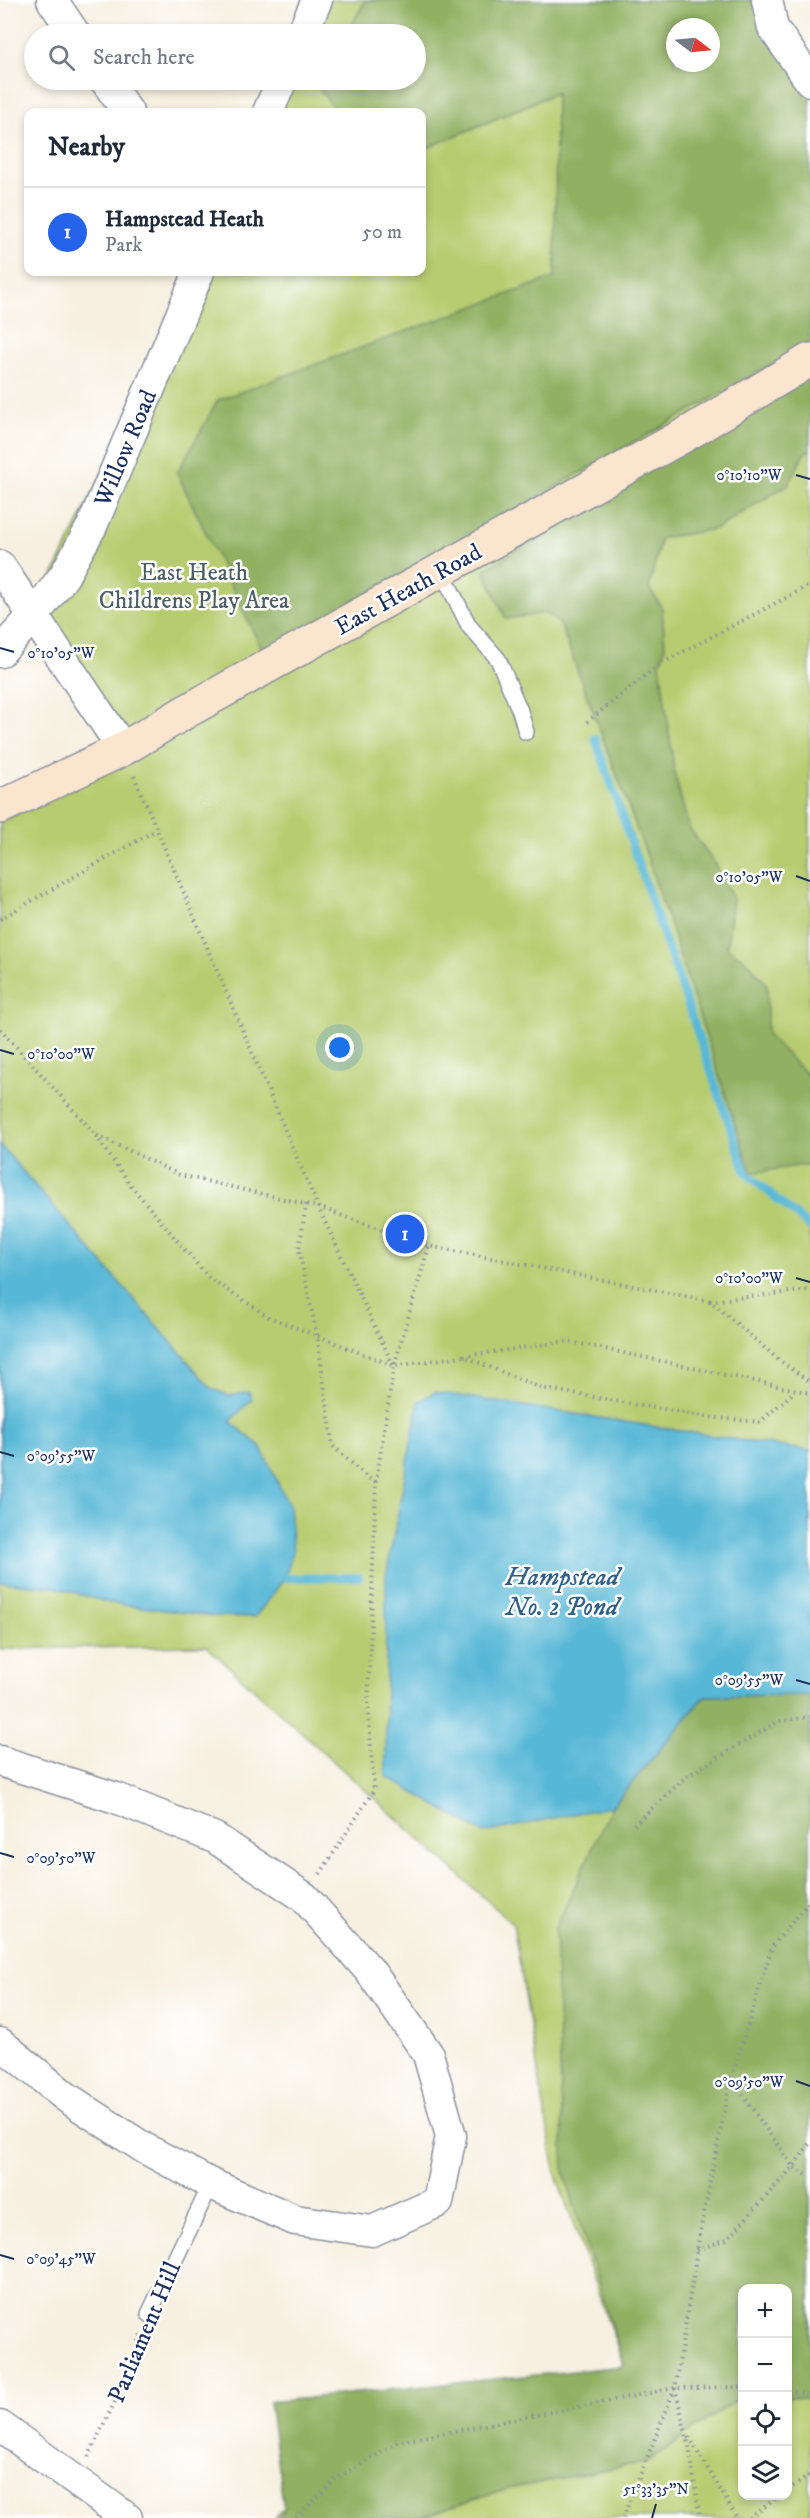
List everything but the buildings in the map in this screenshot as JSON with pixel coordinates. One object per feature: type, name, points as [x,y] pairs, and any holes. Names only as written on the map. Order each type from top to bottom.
[{"type":"street","points":[[52,0],[68,24]]},
{"type":"street","points":[[306,24],[316,0]]},
{"type":"street","points":[[767,0],[772,28],[810,81]]},
{"type":"street","points":[[112,90],[125,108]]},
{"type":"street","points":[[270,108],[278,90]]},
{"type":"street","name":"Willow Road","points":[[0,652],[34,615],[64,576],[92,525],[197,276]]},
{"type":"street","name":"East Heath Road","points":[[0,807],[123,749],[690,432],[810,360]]},
{"type":"street","points":[[0,566],[123,749]]},
{"type":"street","points":[[0,1761],[116,1798],[215,1838],[304,1897],[369,1971],[428,2054],[451,2136],[438,2202],[372,2231],[295,2220],[211,2184],[144,2148],[66,2097],[0,2043]]},
{"type":"street","points":[[0,2426],[128,2518]]},
{"type":"lane","points":[[441,570],[469,626],[498,659],[520,711],[526,732]]},
{"type":"lane","name":"Parliament Hill","points":[[149,2314],[211,2184]]},
{"type":"path","points":[[587,722],[660,664],[810,585]]},
{"type":"path","points":[[123,749],[318,1207],[394,1366]]},
{"type":"path","points":[[0,919],[156,830]]},
{"type":"path","points":[[0,1029],[96,1135],[132,1188],[209,1278],[269,1317],[394,1366],[568,1341],[810,1393]]},
{"type":"path","points":[[96,1135],[180,1175],[318,1207],[429,1246],[710,1301],[810,1290]]},
{"type":"path","points":[[306,1204],[299,1250],[317,1335],[333,1446],[368,1478],[376,1482]]},
{"type":"path","points":[[304,1897],[375,1790],[368,1705],[376,1482],[394,1366],[429,1246]]},
{"type":"path","points":[[710,1301],[779,1360],[810,1382]]},
{"type":"path","points":[[463,1356],[541,1388],[708,1417],[760,1422],[795,1390]]},
{"type":"path","points":[[634,1825],[687,1776],[779,1720],[810,1717]]},
{"type":"path","points":[[623,2518],[675,2388],[697,2250],[731,2079],[772,1947],[810,1901]]},
{"type":"path","points":[[731,2079],[793,2167],[810,2177]]},
{"type":"path","points":[[697,2250],[726,2239],[793,2167],[810,2143]]},
{"type":"path","name":"Parliament Hill","points":[[75,2478],[88,2458],[118,2395],[149,2314]]},
{"type":"path","points":[[296,2518],[336,2479],[398,2442],[675,2388],[738,2387]]},
{"type":"path","points":[[675,2388],[700,2518]]},
{"type":"path","points":[[792,2392],[810,2394]]},
{"type":"path","points":[[685,2432],[737,2518]]},
{"type":"path","points":[[792,2487],[810,2475]]},
{"type":"path","points":[[750,2518],[774,2500]]},
{"type":"green space","name":"East Heath Childrens Play Area","points":[[317,0],[767,0],[810,81],[810,2518],[275,2518],[280,2511],[624,2366],[555,2172],[513,1924],[206,1646],[0,1649],[0,822],[120,765],[34,615],[197,276],[426,276],[426,108],[270,108],[278,90],[426,90],[426,24],[306,24]]},
{"type":"green space","points":[[366,0],[767,0],[810,81],[810,343],[263,652],[177,473],[218,400],[555,277],[556,93],[426,148],[426,108],[334,108],[320,90],[426,90],[426,24],[352,24]]},
{"type":"green space","points":[[810,371],[810,451],[805,452],[789,484],[716,529],[661,538],[649,588],[662,608],[665,647],[660,664],[675,776],[689,828],[713,861],[733,899],[727,947],[750,964],[767,985],[767,1034],[807,1075],[810,1075],[810,1164],[751,1173],[646,853],[560,624],[546,613],[506,619],[484,570]]},
{"type":"green space","points":[[810,1695],[810,2400],[792,2398],[792,2284],[738,2284],[738,2399],[648,2461],[508,2489],[418,2518],[279,2518],[284,2510],[269,2402],[624,2366],[564,2172],[555,1929],[612,1806],[705,1696]]},
{"type":"water","points":[[0,1145],[211,1388],[229,1396],[249,1392],[252,1399],[230,1421],[260,1446],[289,1506],[293,1552],[285,1578],[255,1617],[212,1616],[110,1603],[55,1587],[0,1582]]},
{"type":"water","name":"Hampstead No. 2 Pond","points":[[435,1392],[810,1451],[810,1695],[705,1696],[612,1806],[483,1833],[386,1776],[386,1577],[419,1401]]},
{"type":"waterway","points":[[595,738],[746,1173],[810,1227]]},
{"type":"waterway","points":[[277,1572],[285,1578],[359,1577]]},
{"type":"place","name":"Hampstead Heath","points":[[405,1234]]}]
